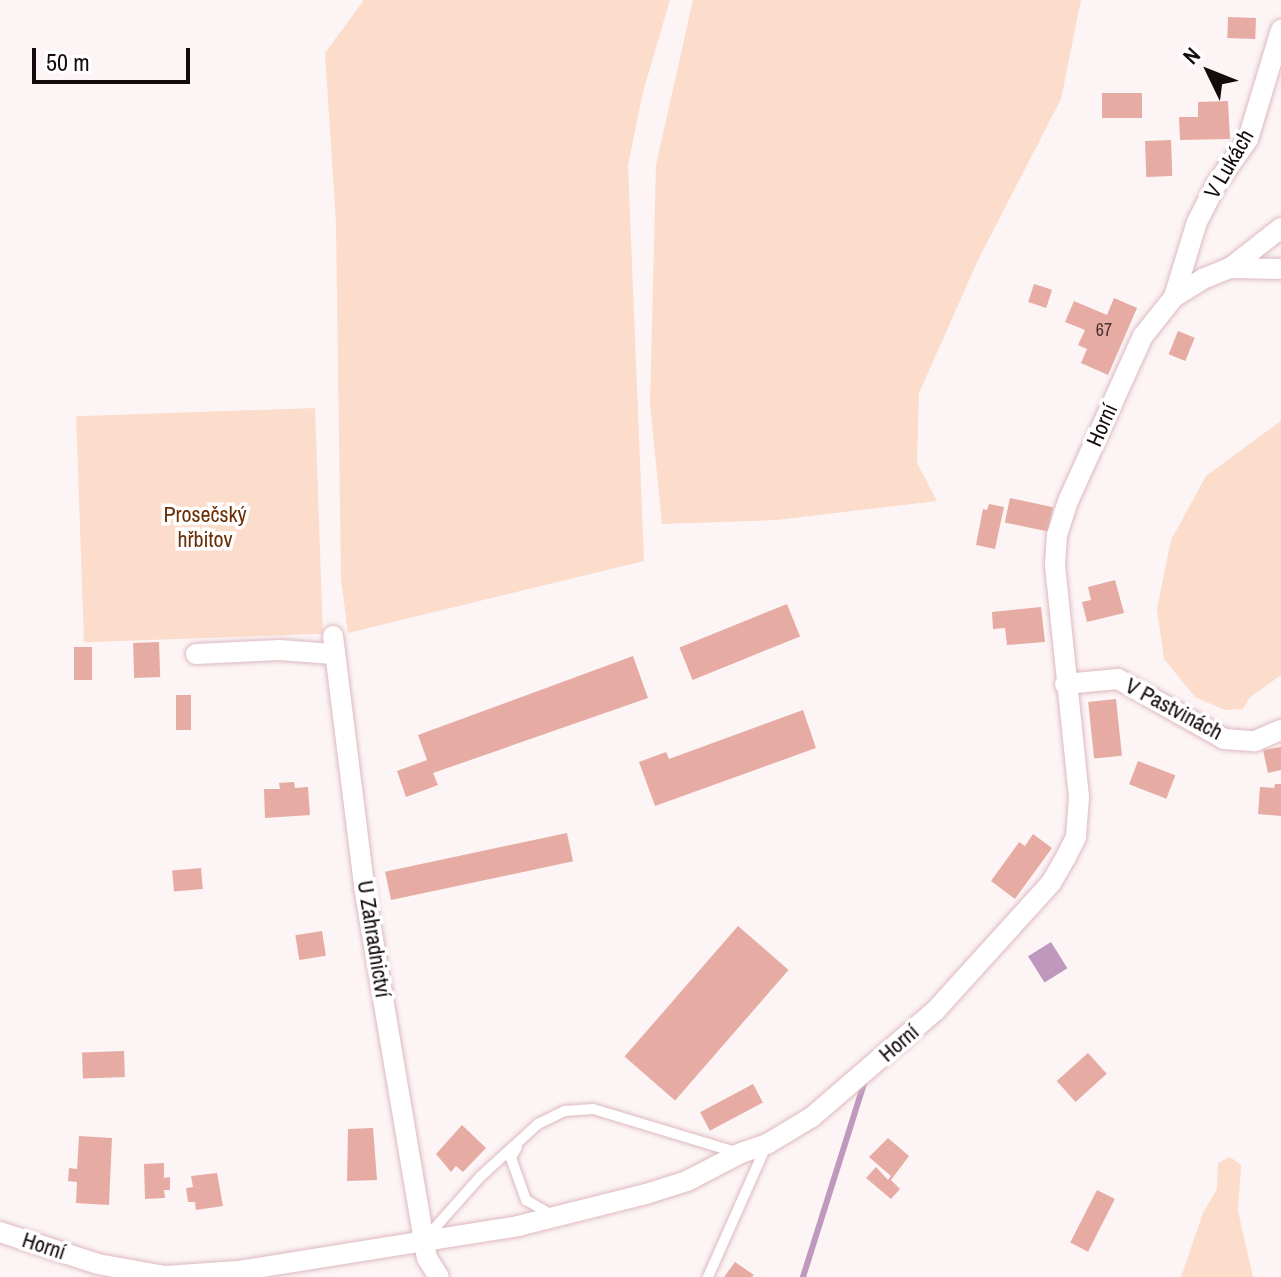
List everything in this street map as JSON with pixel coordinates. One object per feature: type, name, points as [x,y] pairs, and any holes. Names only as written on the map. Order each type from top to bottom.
[{"type":"street","name":"V Lukách","points":[[1174,297],[1197,222],[1217,183],[1248,139],[1281,30]]},
{"type":"street","points":[[1230,268],[1281,228]]},
{"type":"street","name":"Horní","points":[[0,1232],[92,1271],[164,1276],[237,1274],[557,1217],[687,1181],[741,1153],[767,1144],[812,1117],[935,1011],[1051,883],[1076,837],[1079,818],[1055,564],[1057,535],[1069,499],[1143,336],[1174,297],[1205,278],[1230,268],[1281,269]]},
{"type":"street","name":"U Zahradnictví","points":[[196,654],[333,645],[364,886],[427,1258],[439,1277]]},
{"type":"street","name":"V Pastvinách","points":[[1065,684],[1118,679],[1224,739],[1255,741],[1281,730]]},
{"type":"lane","points":[[425,1240],[481,1176],[538,1124],[565,1111],[593,1109],[741,1153]]},
{"type":"lane","points":[[522,1139],[511,1158],[526,1200],[543,1213],[557,1217]]},
{"type":"lane","points":[[708,1277],[767,1144]]},
{"type":"green space","points":[[364,0],[670,0],[643,92],[628,165],[644,561],[348,633],[341,579],[336,223],[325,53]]},
{"type":"green space","points":[[693,0],[1081,0],[1061,99],[978,260],[919,393],[917,463],[937,501],[776,520],[662,524],[650,404],[656,165]]},
{"type":"green space","name":"Prosečský hřbitov","points":[[315,408],[323,634],[84,642],[76,416]]},
{"type":"green space","points":[[1281,421],[1281,675],[1249,698],[1243,709],[1225,710],[1195,697],[1164,659],[1157,609],[1171,540],[1206,476]]},
{"type":"green space","points":[[1230,1157],[1241,1165],[1238,1211],[1253,1277],[1181,1277],[1203,1213],[1217,1189],[1218,1163]]},
{"type":"shaded area","points":[[1051,942],[1067,968],[1045,983],[1028,956]]},
{"type":"building","points":[[1228,17],[1256,18],[1255,39],[1227,38]]},
{"type":"building","points":[[1102,93],[1142,93],[1142,118],[1102,118]]},
{"type":"building","points":[[1228,101],[1230,139],[1180,140],[1179,117],[1198,117],[1198,102]]},
{"type":"building","points":[[1171,140],[1172,176],[1146,177],[1145,141]]},
{"type":"building","points":[[1034,284],[1052,290],[1046,308],[1028,302]]},
{"type":"building","points":[[1114,298],[1137,308],[1108,375],[1081,363],[1087,349],[1078,345],[1085,330],[1065,322],[1074,301],[1107,315]]},
{"type":"building","points":[[1178,331],[1195,338],[1185,361],[1169,354]]},
{"type":"building","points":[[1010,498],[1053,507],[1048,532],[1005,522]]},
{"type":"building","points":[[989,504],[1004,507],[995,549],[976,545],[983,509],[987,510]]},
{"type":"building","points":[[1115,580],[1124,613],[1087,622],[1082,602],[1091,600],[1088,587]]},
{"type":"building","points":[[787,604],[800,636],[693,680],[679,647]]},
{"type":"building","points":[[1041,607],[1045,642],[1007,645],[1005,628],[993,629],[992,612]]},
{"type":"building","points":[[159,642],[160,677],[134,678],[133,643]]},
{"type":"building","points":[[74,647],[92,647],[92,680],[74,680]]},
{"type":"building","points":[[633,656],[648,698],[433,773],[438,785],[406,797],[397,771],[427,760],[418,735]]},
{"type":"building","points":[[176,695],[191,695],[191,730],[176,730]]},
{"type":"building","points":[[1116,699],[1122,756],[1094,759],[1088,702]]},
{"type":"building","points":[[803,710],[816,748],[655,806],[639,762],[666,752],[669,759]]},
{"type":"building","points":[[1281,747],[1281,770],[1268,773],[1263,750]]},
{"type":"building","points":[[1138,761],[1175,775],[1166,799],[1129,784]]},
{"type":"building","points":[[294,782],[295,788],[308,787],[310,815],[265,818],[264,789],[280,789],[279,783]]},
{"type":"building","points":[[1275,784],[1281,784],[1281,816],[1258,814],[1260,787],[1274,788]]},
{"type":"building","points":[[567,833],[573,861],[391,900],[385,872]]},
{"type":"building","points":[[1033,834],[1052,848],[1015,899],[991,881],[1019,842],[1025,846]]},
{"type":"building","points":[[201,868],[203,889],[174,891],[172,871]]},
{"type":"building","points":[[738,926],[789,970],[675,1101],[625,1057]]},
{"type":"building","points":[[322,931],[326,956],[299,960],[295,935]]},
{"type":"building","points":[[124,1051],[125,1077],[83,1078],[82,1052]]},
{"type":"building","points":[[1088,1053],[1107,1074],[1076,1102],[1057,1081]]},
{"type":"building","points":[[753,1084],[763,1103],[710,1131],[700,1112]]},
{"type":"building","points":[[462,1125],[486,1148],[463,1172],[456,1166],[451,1172],[436,1154]]},
{"type":"building","points":[[373,1128],[377,1180],[347,1181],[348,1129]]},
{"type":"building","points":[[79,1136],[112,1138],[109,1205],[76,1203],[77,1182],[68,1181],[69,1168],[77,1169]]},
{"type":"building","points":[[888,1138],[909,1156],[891,1180],[900,1189],[891,1199],[866,1178],[876,1167],[888,1180],[891,1176],[869,1157]]},
{"type":"building","points":[[164,1163],[164,1178],[170,1177],[170,1190],[164,1190],[165,1198],[145,1199],[144,1164]]},
{"type":"building","points":[[217,1173],[223,1206],[196,1210],[195,1202],[188,1202],[186,1188],[193,1187],[191,1176]]},
{"type":"building","points":[[1097,1190],[1115,1199],[1088,1252],[1070,1243]]},
{"type":"building","points":[[735,1262],[754,1275],[724,1277]]},
{"type":"waterway","points":[[803,1277],[865,1080]]}]
